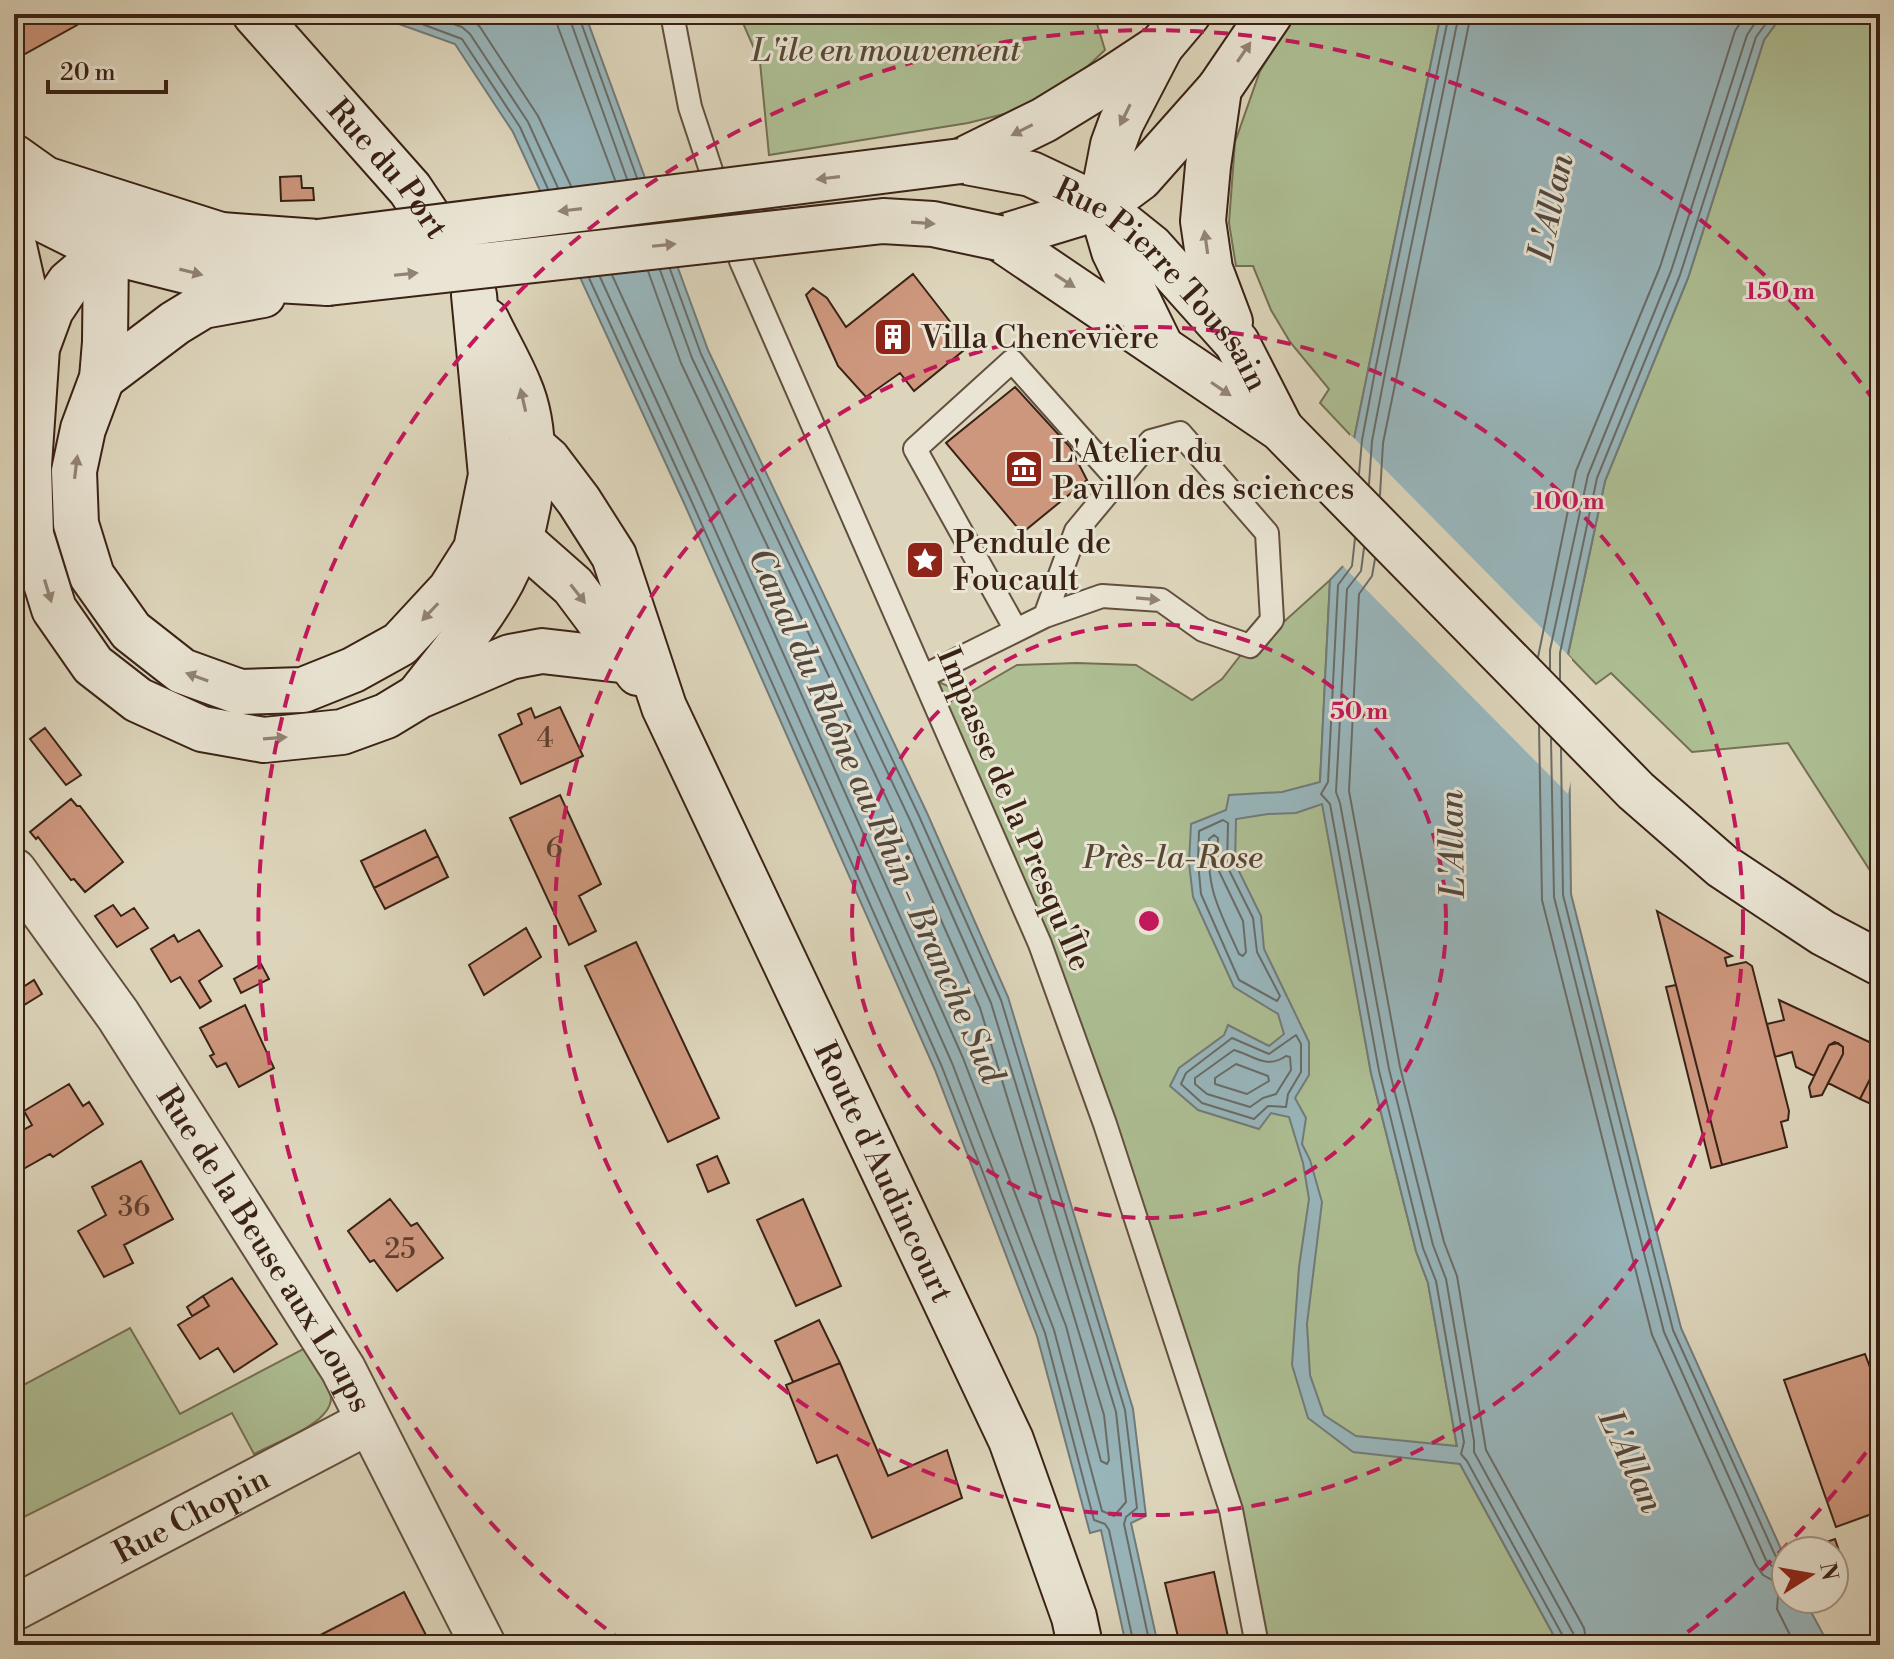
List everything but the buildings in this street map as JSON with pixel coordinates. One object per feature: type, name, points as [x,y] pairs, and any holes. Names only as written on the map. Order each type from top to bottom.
[{"type":"main road","name":"Rue du Port","points":[[255,14],[410,189],[452,250],[520,389],[533,447],[531,504],[522,541],[494,597],[419,696]]},
{"type":"main road","points":[[102,378],[175,323],[203,306],[323,262],[883,221],[933,224],[999,238],[1101,207],[1140,178],[1219,89],[1270,14]]},
{"type":"main road","points":[[24,180],[106,251],[206,276],[323,262],[961,161],[1044,120],[1174,30]]},
{"type":"main road","points":[[1162,349],[1114,251],[1101,207],[1113,145],[1121,123],[1174,30]]},
{"type":"main road","points":[[1219,89],[1203,221],[1210,269],[1237,343]]},
{"type":"main road","name":"Rue Pierre Toussain","points":[[961,161],[1031,174],[1101,207],[1151,247],[1237,343],[1281,429]]},
{"type":"main road","points":[[24,180],[323,262]]},
{"type":"main road","points":[[221,235],[142,237],[106,251],[69,283],[51,310],[37,348],[29,465],[31,535],[54,609],[93,665],[138,700],[202,729],[264,740],[342,732],[386,716],[419,696],[510,657],[542,651],[629,661]]},
{"type":"main road","name":"Rue Pierre Toussain","points":[[999,238],[1281,429]]},
{"type":"main road","points":[[14,246],[37,348]]},
{"type":"main road","points":[[106,251],[102,378],[83,429],[74,471],[76,524],[92,576],[131,631],[182,671],[240,692],[303,690],[353,670],[400,644],[450,590],[476,549],[491,475]]},
{"type":"main road","points":[[474,295],[491,475],[505,512],[522,541],[573,586],[664,707]]},
{"type":"main road","points":[[1281,429],[1636,791],[1722,866],[1823,933],[1880,963]]},
{"type":"main road","points":[[533,447],[548,460],[579,501],[614,556],[664,707]]},
{"type":"main road","points":[[476,549],[522,541],[551,531],[577,532],[614,556]]},
{"type":"main road","name":"Route d'Audincourt","points":[[664,707],[1011,1440],[1074,1617],[1080,1645]]},
{"type":"main road","name":"Rue de la Beuse aux Loups","points":[[14,871],[118,1015],[343,1369],[483,1645]]},
{"type":"main road","name":"Rue Chopin","points":[[14,1608],[368,1422]]},
{"type":"lane","name":"Impasse de la Presqu'Île","points":[[672,14],[690,107],[741,261],[1040,944],[1105,1124],[1231,1510],[1257,1645]]},
{"type":"lane","points":[[1016,630],[915,449],[1012,361],[1117,479]]},
{"type":"lane","points":[[924,676],[1045,616],[1102,596],[1161,600],[1203,630],[1250,646],[1272,620],[1267,533],[1180,433],[1151,441],[1076,531],[1045,616]]},
{"type":"green space","name":"L'ile en mouvement","points":[[739,14],[1094,14],[1105,50],[1072,81],[1024,109],[968,123],[769,155],[760,62]]},
{"type":"green space","points":[[1296,14],[1441,14],[1354,439],[1320,403],[1329,389],[1290,342],[1271,310],[1253,266],[1236,266],[1229,223],[1235,142],[1260,71]]},
{"type":"green space","points":[[1783,14],[1880,14],[1880,886],[1788,743],[1692,752],[1611,673],[1596,684],[1568,655],[1605,481],[1688,278],[1764,40]]},
{"type":"green space","name":"Près-la-Rose","points":[[1330,580],[1320,783],[1371,1073],[1416,1251],[1428,1283],[1460,1464],[1559,1645],[1257,1645],[1231,1510],[1105,1124],[924,676],[967,694],[1017,665],[1136,665],[1192,700],[1222,679],[1240,656],[1266,638]]},
{"type":"green space","points":[[130,1328],[180,1414],[307,1347],[330,1393],[329,1407],[312,1424],[254,1454],[232,1413],[14,1522],[14,1390]]},
{"type":"water","name":"Canal du Rhône au Rhin - Branche Sud","points":[[371,14],[585,14],[708,350],[927,813],[1008,997],[1133,1409],[1146,1516],[1131,1523],[1158,1645],[1126,1645],[1101,1530],[1090,1533],[1037,1336],[935,1070],[684,503],[513,132],[455,44]]},
{"type":"water","name":"L'Allan","points":[[1441,14],[1783,14],[1764,40],[1688,278],[1605,481],[1568,654],[1571,894],[1681,1328],[1775,1535],[1770,1535],[1770,1615],[1813,1615],[1829,1645],[1559,1645],[1460,1464],[1353,1452],[1308,1418],[1292,1365],[1299,1267],[1309,1199],[1303,1163],[1289,1117],[1271,1113],[1259,1129],[1198,1110],[1170,1086],[1179,1068],[1224,1035],[1228,1025],[1269,1046],[1284,1034],[1278,1014],[1234,987],[1193,897],[1189,863],[1191,824],[1226,810],[1229,795],[1282,792],[1320,782],[1330,580],[1345,564],[1354,439]],"holes":[[[1322,804],[1371,1073],[1416,1251],[1428,1283],[1457,1446],[1356,1436],[1324,1415],[1310,1375],[1307,1324],[1322,1202],[1302,1144],[1306,1118],[1295,1098],[1309,1075],[1309,1042],[1264,949],[1261,916],[1235,863],[1236,819],[1296,813]]]},
{"type":"pier","points":[[1350,434],[1572,659],[1573,772],[1568,794],[1340,563]]},
{"type":"place","name":"Villa Chenevière","points":[[893,337]]},
{"type":"place","name":"L'Atelier du Pavillon des sciences","points":[[1024,469]]},
{"type":"place","name":"Pendule de Foucault","points":[[925,560]]}]
